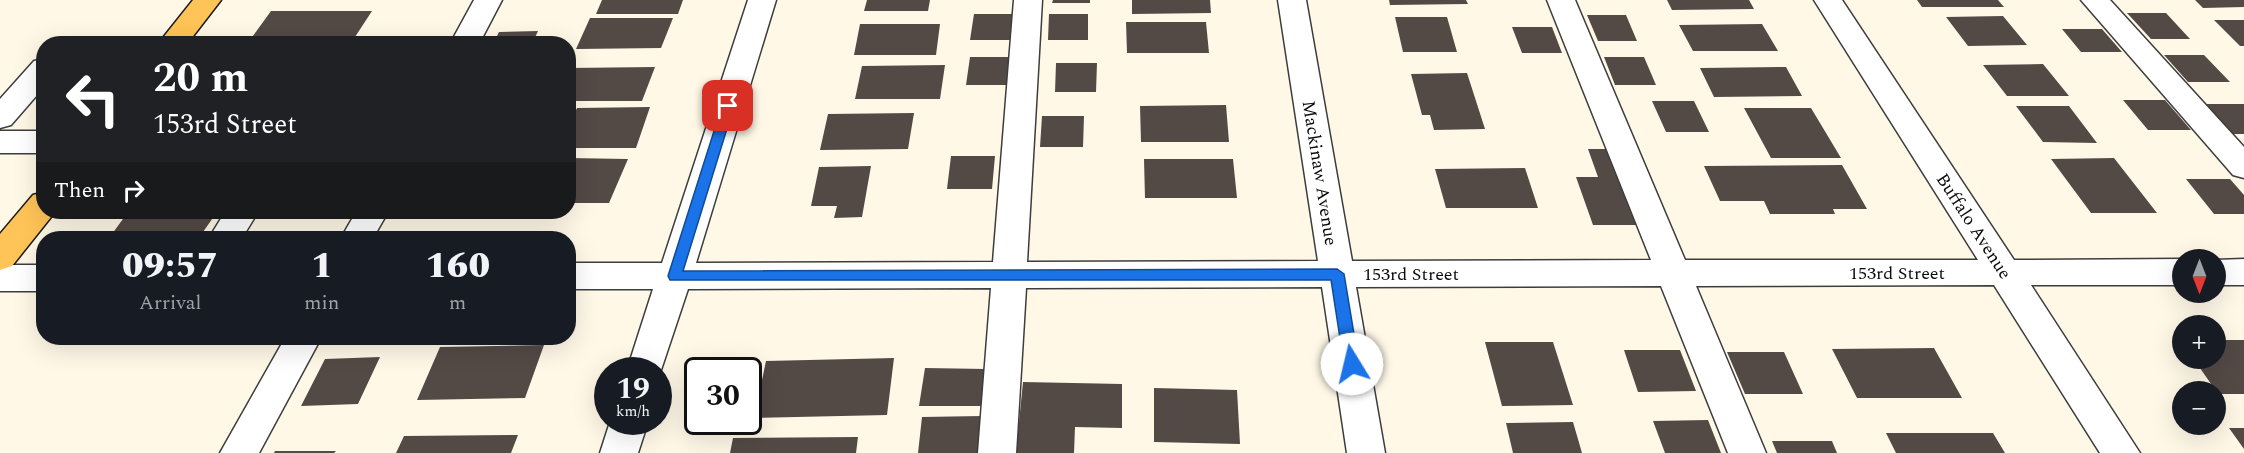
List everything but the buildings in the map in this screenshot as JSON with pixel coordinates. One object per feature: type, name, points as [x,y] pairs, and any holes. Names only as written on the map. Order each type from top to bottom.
[{"type":"main road","points":[[178,36],[207,0]]},
{"type":"main road","points":[[0,256],[36,213]]},
{"type":"street","points":[[468,36],[488,0]]},
{"type":"street","points":[[649,357],[762,0]]},
{"type":"street","points":[[997,453],[1028,0]]},
{"type":"street","name":"Mackinaw Avenue","points":[[1292,0],[1366,453]]},
{"type":"street","points":[[1561,0],[1747,453]]},
{"type":"street","name":"Buffalo Avenue","points":[[1828,0],[2121,453]]},
{"type":"street","points":[[2095,0],[2244,167]]},
{"type":"street","points":[[0,118],[36,77]]},
{"type":"street","points":[[0,142],[36,142]]},
{"type":"street","name":"153rd Street","points":[[576,276],[2172,272]]},
{"type":"street","points":[[2226,272],[2244,272]]},
{"type":"street","points":[[0,278],[36,278]]},
{"type":"street","points":[[239,453],[299,345]]},
{"type":"street","points":[[619,453],[625,435]]},
{"type":"route","points":[[728,106],[675,276],[1337,274],[1352,364]]}]
